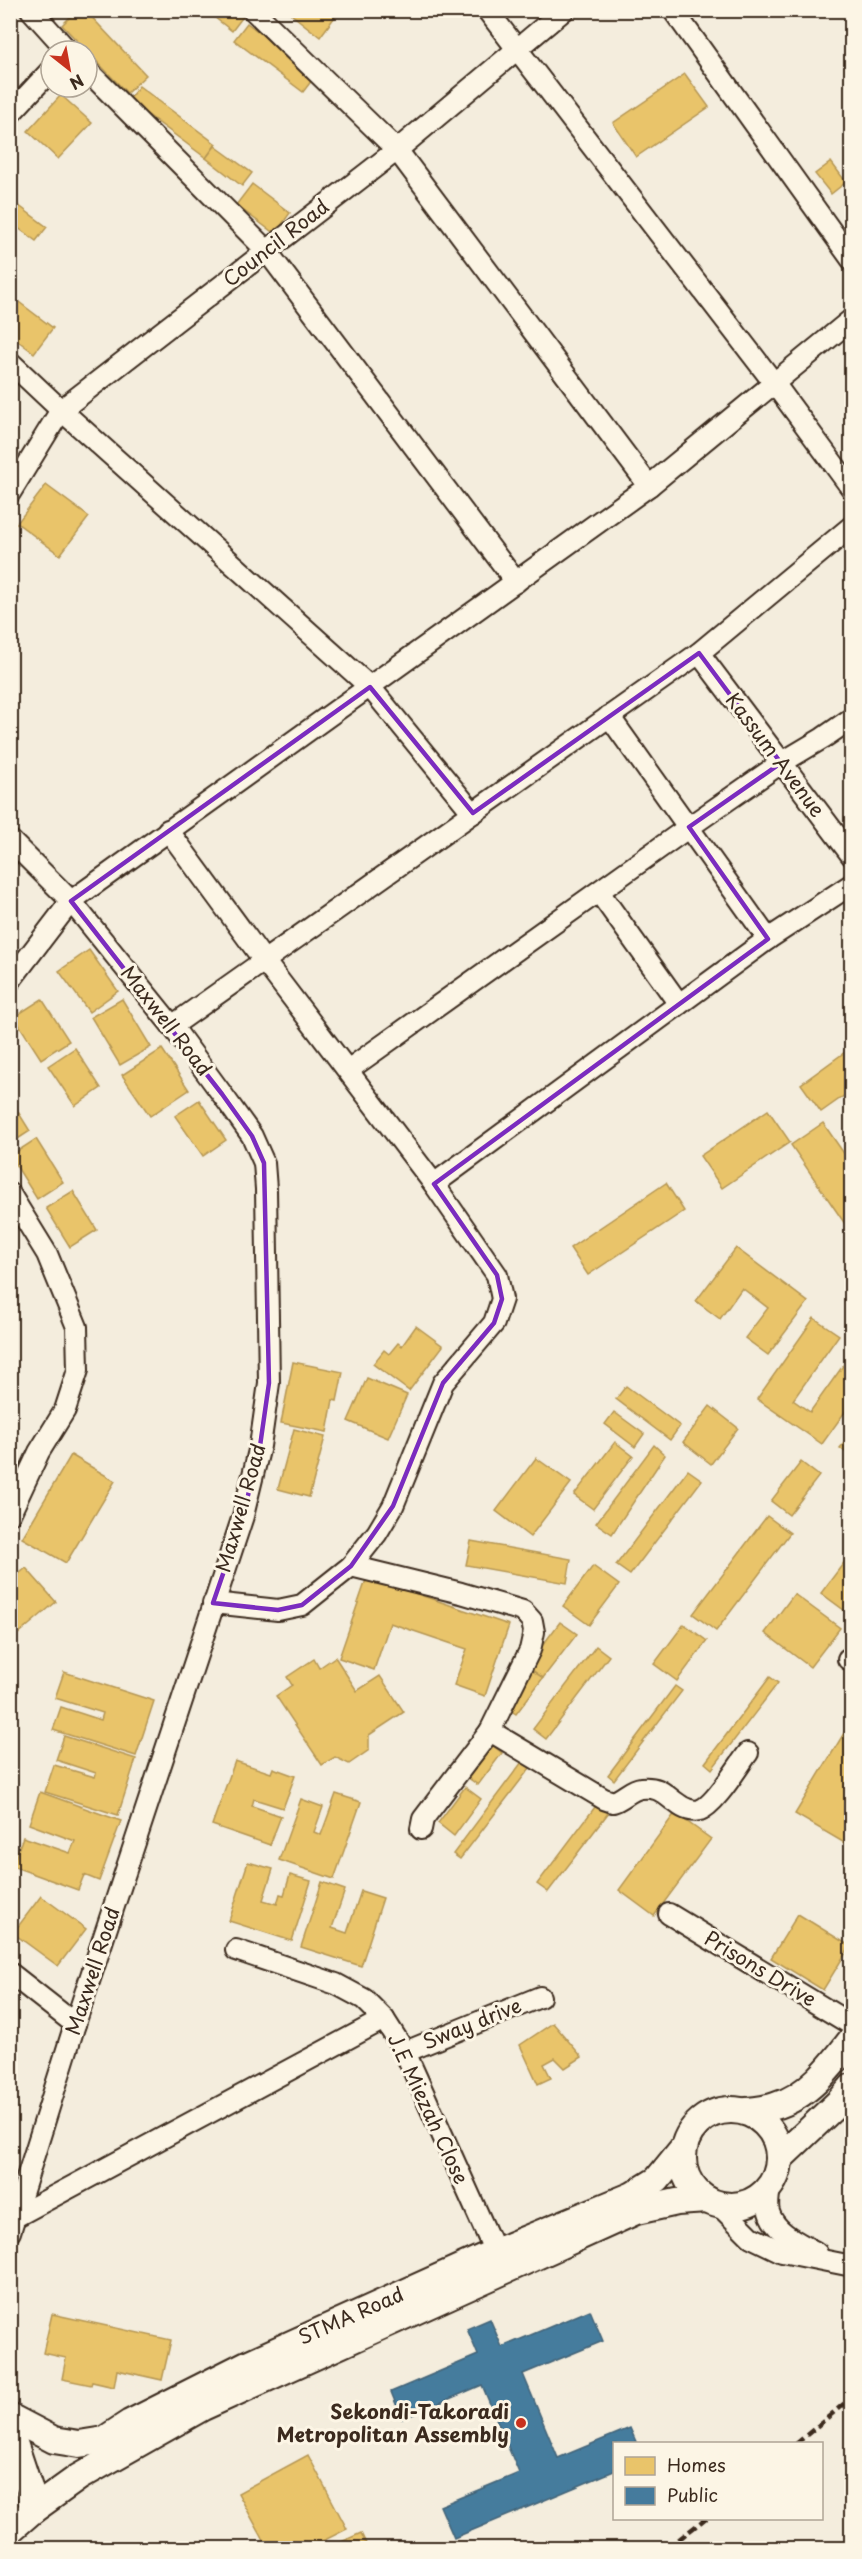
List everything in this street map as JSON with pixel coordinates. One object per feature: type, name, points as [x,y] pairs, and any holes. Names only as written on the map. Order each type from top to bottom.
[{"type":"main road","points":[[747,2111],[765,2122],[776,2139],[780,2158],[777,2173],[770,2187],[755,2200],[737,2206],[713,2202],[692,2187],[683,2169],[683,2148],[691,2129],[707,2115],[727,2109],[747,2111],[777,2106],[822,2076],[852,2039]]},
{"type":"main road","points":[[780,2158],[852,2087]]},
{"type":"main road","name":"STMA Road","points":[[10,2417],[54,2440],[79,2444],[104,2440],[130,2423],[247,2364],[495,2252],[633,2195],[657,2180],[683,2148]]},
{"type":"main road","name":"STMA Road","points":[[10,2530],[33,2510],[80,2477],[203,2407],[636,2211],[677,2202],[713,2202]]},
{"type":"main road","points":[[10,2431],[29,2488],[33,2510]]},
{"type":"street","points":[[31,10],[57,39]]},
{"type":"street","points":[[253,10],[397,150],[649,486]]},
{"type":"street","points":[[487,10],[516,51],[774,383],[852,489]]},
{"type":"street","name":"Council Road","points":[[10,493],[61,410],[397,150],[564,10]]},
{"type":"street","points":[[673,10],[852,260]]},
{"type":"street","points":[[99,82],[266,250],[516,582]]},
{"type":"street","points":[[10,114],[39,83]]},
{"type":"street","points":[[10,981],[71,902],[649,486],[852,319]]},
{"type":"street","points":[[10,362],[370,687],[473,813]]},
{"type":"street","points":[[172,1026],[699,653],[852,526]]},
{"type":"street","name":"Kassum Avenue","points":[[699,653],[852,856]]},
{"type":"street","points":[[609,716],[768,939]]},
{"type":"street","points":[[348,1070],[689,827],[781,763],[852,718]]},
{"type":"street","points":[[168,830],[434,1184],[497,1275],[502,1299],[494,1323],[443,1383],[393,1506],[351,1566],[302,1605],[278,1610],[213,1603]]},
{"type":"street","name":"Maxwell Road","points":[[10,840],[71,902],[172,1026],[252,1136],[264,1163],[269,1383],[261,1446],[245,1506],[75,2024],[14,2224]]},
{"type":"street","points":[[434,1184],[768,939],[852,884]]},
{"type":"street","points":[[599,892],[679,1004]]},
{"type":"street","points":[[10,1194],[47,1254],[77,1327],[78,1370],[65,1410],[39,1452],[10,1514]]},
{"type":"street","points":[[351,1566],[523,1611],[532,1621],[534,1632],[530,1650],[490,1731],[423,1819],[421,1829]]},
{"type":"street","points":[[490,1731],[604,1799],[613,1802],[639,1788],[650,1788],[666,1792],[677,1804],[690,1810],[701,1810],[713,1800],[748,1753]]},
{"type":"street","name":"Prisons Drive","points":[[669,1914],[852,2025]]},
{"type":"street","name":"J.E Miezah Close","points":[[236,1950],[336,1984],[364,1999],[384,2019],[405,2052],[495,2252]]},
{"type":"street","points":[[10,1973],[75,2024]]},
{"type":"street","name":"Sway drive","points":[[405,2052],[540,1997]]},
{"type":"street","points":[[14,2224],[384,2019]]},
{"type":"street","points":[[770,2187],[769,2211],[779,2228],[791,2239],[843,2264]]},
{"type":"street","points":[[713,2202],[751,2237],[782,2252],[843,2264]]},
{"type":"highlighted area","points":[[699,653],[781,763],[689,827],[768,939],[434,1184],[497,1275],[502,1299],[494,1323],[443,1383],[393,1506],[351,1566],[302,1605],[278,1610],[213,1603],[243,1516],[260,1446],[269,1383],[264,1163],[252,1136],[222,1094],[71,901],[370,687],[473,813]]},
{"type":"building: Homes","points":[[77,10],[85,10],[146,75],[127,93],[99,64],[99,39],[75,39],[62,25]]},
{"type":"building: Homes","points":[[205,10],[248,10],[232,31]]},
{"type":"building: Homes","points":[[286,10],[340,10],[320,37]]},
{"type":"building: Homes","points":[[247,23],[316,75],[303,92],[234,40]]},
{"type":"building: Homes","points":[[685,74],[709,107],[636,157],[613,123]]},
{"type":"building: Homes","points":[[139,86],[216,144],[206,158],[128,100]]},
{"type":"building: Homes","points":[[57,99],[65,99],[92,123],[58,159],[28,131]]},
{"type":"building: Homes","points":[[215,146],[252,173],[242,186],[206,158]]},
{"type":"building: Homes","points":[[831,162],[846,182],[831,194],[815,174]]},
{"type":"building: Homes","points":[[252,184],[290,213],[275,234],[236,205]]},
{"type":"building: Homes","points":[[10,199],[47,227],[36,241],[10,222]]},
{"type":"building: Homes","points":[[11,296],[53,328],[34,353],[10,335]]},
{"type":"building: Homes","points":[[46,485],[89,517],[60,555],[17,523]]},
{"type":"building: Homes","points":[[89,950],[118,991],[89,1012],[59,971]]},
{"type":"building: Homes","points":[[42,999],[69,1041],[41,1059],[14,1017]]},
{"type":"building: Homes","points":[[122,999],[151,1047],[120,1065],[91,1017]]},
{"type":"building: Homes","points":[[852,1047],[852,1090],[821,1112],[801,1084]]},
{"type":"building: Homes","points":[[75,1048],[101,1088],[75,1106],[48,1066]]},
{"type":"building: Homes","points":[[162,1049],[189,1090],[150,1116],[122,1075]]},
{"type":"building: Homes","points":[[10,1099],[30,1131],[10,1144]]},
{"type":"building: Homes","points":[[199,1100],[226,1140],[203,1156],[175,1116]]},
{"type":"building: Homes","points":[[768,1110],[790,1142],[722,1188],[700,1156]]},
{"type":"building: Homes","points":[[823,1123],[852,1165],[852,1234],[791,1145]]},
{"type":"building: Homes","points":[[36,1139],[63,1182],[37,1199],[10,1156]]},
{"type":"building: Homes","points":[[666,1183],[684,1211],[588,1275],[570,1248]]},
{"type":"building: Homes","points":[[73,1191],[97,1230],[70,1247],[46,1208]]},
{"type":"building: Homes","points":[[736,1248],[808,1302],[768,1355],[745,1338],[768,1308],[742,1288],[720,1319],[696,1301]]},
{"type":"building: Homes","points":[[814,1318],[839,1335],[793,1400],[810,1412],[852,1353],[852,1402],[822,1444],[757,1399]]},
{"type":"building: Homes","points":[[416,1326],[443,1346],[409,1391],[373,1364],[384,1350],[389,1354],[398,1343],[402,1346]]},
{"type":"building: Homes","points":[[293,1362],[343,1372],[337,1401],[333,1400],[327,1432],[281,1423]]},
{"type":"building: Homes","points":[[367,1378],[407,1395],[388,1438],[348,1421]]},
{"type":"building: Homes","points":[[626,1386],[680,1426],[670,1440],[616,1399]]},
{"type":"building: Homes","points":[[710,1406],[738,1428],[711,1464],[683,1442]]},
{"type":"building: Homes","points":[[614,1412],[644,1434],[635,1447],[605,1424]]},
{"type":"building: Homes","points":[[294,1429],[325,1437],[309,1497],[278,1489]]},
{"type":"building: Homes","points":[[852,1434],[852,1457],[840,1448]]},
{"type":"building: Homes","points":[[615,1442],[633,1456],[593,1509],[574,1495]]},
{"type":"building: Homes","points":[[654,1445],[665,1455],[612,1534],[596,1523]]},
{"type":"building: Homes","points":[[71,1455],[115,1481],[66,1563],[22,1538]]},
{"type":"building: Homes","points":[[536,1458],[571,1483],[530,1537],[496,1511]]},
{"type":"building: Homes","points":[[801,1462],[819,1476],[789,1515],[771,1501]]},
{"type":"building: Homes","points":[[688,1470],[702,1480],[630,1575],[616,1565]]},
{"type":"building: Homes","points":[[767,1516],[790,1533],[716,1631],[693,1614]]},
{"type":"building: Homes","points":[[471,1541],[571,1559],[567,1583],[466,1565]]},
{"type":"building: Homes","points":[[852,1552],[852,1616],[821,1593]]},
{"type":"building: Homes","points":[[593,1566],[619,1585],[589,1625],[563,1606]]},
{"type":"building: Homes","points":[[26,1568],[56,1602],[10,1641],[10,1581]]},
{"type":"building: Homes","points":[[367,1577],[509,1625],[485,1696],[454,1685],[467,1649],[390,1623],[374,1670],[339,1658]]},
{"type":"building: Homes","points":[[794,1594],[840,1628],[810,1667],[765,1633]]},
{"type":"building: Homes","points":[[560,1622],[577,1634],[543,1678],[527,1666]]},
{"type":"building: Homes","points":[[684,1624],[707,1641],[677,1681],[654,1664]]},
{"type":"building: Homes","points":[[596,1646],[609,1656],[546,1739],[533,1729]]},
{"type":"building: Homes","points":[[335,1657],[357,1691],[380,1676],[404,1712],[369,1735],[369,1750],[349,1764],[335,1757],[322,1765],[276,1696],[292,1685],[287,1677],[314,1659],[319,1668]]},
{"type":"building: Homes","points":[[531,1670],[543,1678],[516,1714],[504,1706]]},
{"type":"building: Homes","points":[[64,1672],[154,1701],[136,1756],[53,1730],[61,1707],[101,1720],[103,1713],[55,1698]]},
{"type":"building: Homes","points":[[770,1677],[778,1683],[712,1769],[705,1763]]},
{"type":"building: Homes","points":[[675,1686],[682,1691],[614,1780],[608,1775]]},
{"type":"building: Homes","points":[[852,1720],[852,1839],[848,1845],[795,1814]]},
{"type":"building: Homes","points":[[64,1736],[136,1759],[118,1815],[45,1792],[54,1765],[95,1777],[96,1773],[56,1760]]},
{"type":"building: Homes","points":[[491,1744],[502,1753],[478,1785],[467,1777]]},
{"type":"building: Homes","points":[[235,1761],[271,1773],[273,1768],[295,1776],[283,1808],[254,1799],[252,1806],[281,1816],[270,1845],[212,1825]]},
{"type":"building: Homes","points":[[522,1762],[530,1768],[460,1859],[453,1854]]},
{"type":"building: Homes","points":[[465,1787],[481,1799],[454,1836],[438,1823]]},
{"type":"building: Homes","points":[[40,1792],[121,1821],[99,1881],[84,1875],[78,1890],[12,1866],[23,1837],[70,1853],[75,1841],[29,1824]]},
{"type":"building: Homes","points":[[336,1794],[361,1802],[334,1879],[279,1860],[301,1799],[323,1807],[314,1832],[321,1835]]},
{"type":"building: Homes","points":[[601,1799],[612,1808],[548,1892],[537,1884]]},
{"type":"building: Homes","points":[[675,1813],[711,1839],[654,1916],[619,1890]]},
{"type":"building: Homes","points":[[248,1862],[273,1869],[263,1900],[277,1904],[280,1894],[284,1895],[290,1875],[311,1881],[292,1941],[229,1921]]},
{"type":"building: Homes","points":[[322,1882],[345,1890],[332,1928],[347,1933],[361,1891],[383,1898],[361,1966],[301,1947]]},
{"type":"building: Homes","points":[[41,1896],[86,1929],[58,1966],[13,1933]]},
{"type":"building: Homes","points":[[798,1914],[850,1946],[823,1990],[771,1958]]},
{"type":"building: Homes","points":[[553,2023],[582,2057],[565,2068],[555,2058],[544,2064],[551,2078],[538,2084],[520,2045]]},
{"type":"building: Homes","points":[[52,2314],[171,2340],[162,2380],[117,2370],[114,2387],[62,2379],[66,2358],[43,2353]]},
{"type":"building: Homes","points":[[308,2455],[347,2529],[309,2548],[268,2548],[238,2493]]},
{"type":"building: Homes","points":[[361,2533],[368,2548],[328,2548]]},
{"type":"building: Public","name":"Sekondi-Takoradi Metropolitan Assembly","points":[[590,2310],[603,2341],[523,2374],[558,2458],[630,2428],[636,2442],[613,2442],[613,2471],[454,2538],[440,2506],[519,2473],[482,2385],[402,2419],[391,2392],[478,2355],[467,2329],[490,2319],[502,2347]]},
{"type":"railway","points":[[798,2442],[852,2397]]},
{"type":"railway","points":[[668,2548],[703,2520]]},
{"type":"place","name":"Sekondi-Takoradi Metropolitan Assembly","points":[[521,2423]]}]
